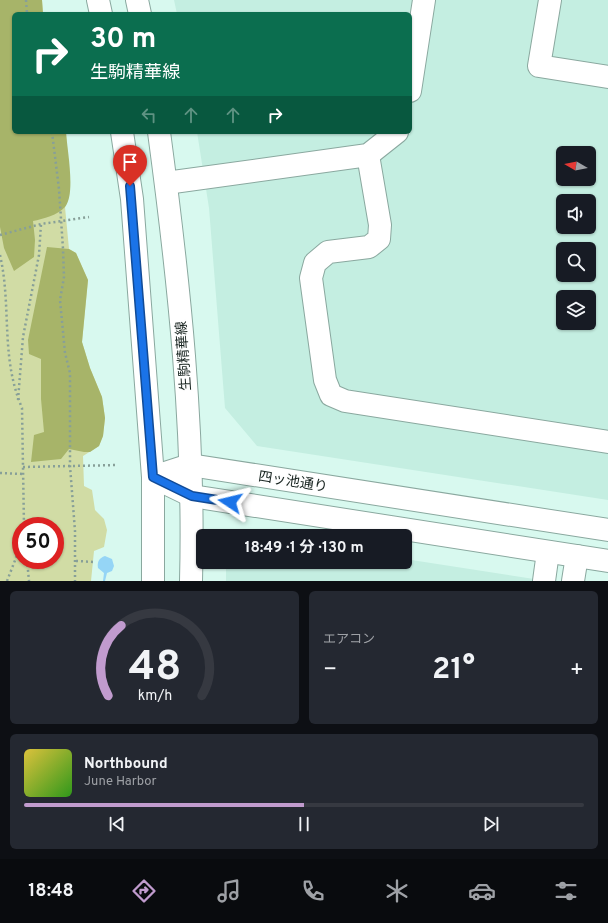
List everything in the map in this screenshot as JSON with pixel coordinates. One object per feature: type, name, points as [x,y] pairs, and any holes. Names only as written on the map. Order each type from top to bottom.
[{"type":"main road","points":[[98,0],[101,12]]},
{"type":"main road","points":[[137,0],[140,12]]},
{"type":"main road","points":[[412,78],[424,0]]},
{"type":"main road","points":[[550,0],[539,66],[608,77]]},
{"type":"main road","points":[[122,134],[132,199],[153,477],[153,581]]},
{"type":"main road","name":"生駒精華線","points":[[159,134],[178,284],[192,496],[191,581]]},
{"type":"main road","points":[[166,183],[368,155],[394,134]]},
{"type":"main road","points":[[368,155],[380,225],[378,240],[370,246],[328,252],[315,263],[311,278],[325,380],[331,395],[345,401],[608,442]]},
{"type":"main road","name":"四ッ池通り","points":[[153,477],[190,465],[608,530]]},
{"type":"main road","points":[[153,477],[192,496],[608,561]]},
{"type":"main road","points":[[544,581],[548,552]]},
{"type":"main road","points":[[573,581],[577,556]]},
{"type":"path","points":[[26,0],[27,12]]},
{"type":"path","points":[[52,134],[62,221],[64,277],[60,300],[66,353],[70,373],[70,466],[76,561],[75,581]]},
{"type":"path","points":[[0,235],[41,224],[89,217]]},
{"type":"path","points":[[18,400],[23,337],[40,255],[41,224]]},
{"type":"path","points":[[0,255],[4,278],[8,362],[18,400],[22,408],[24,517]]},
{"type":"path","points":[[0,277],[4,278]]},
{"type":"path","points":[[23,467],[118,465]]},
{"type":"path","points":[[0,473],[23,474]]},
{"type":"path","points":[[76,561],[95,562]]},
{"type":"path","points":[[6,581],[12,567]]},
{"type":"path","points":[[28,569],[29,581]]},
{"type":"shaded area","points":[[174,0],[608,0],[608,500],[257,446],[225,408],[209,208],[197,134],[412,134],[412,12],[177,12]]},
{"type":"shaded area","points":[[412,560],[547,581],[226,581],[226,569],[412,569]]},
{"type":"green space","points":[[0,0],[42,0],[43,12],[12,12],[12,134],[66,134],[70,188],[69,197],[65,207],[69,249],[76,253],[88,280],[82,342],[90,368],[102,397],[105,418],[103,436],[99,446],[83,456],[84,486],[92,490],[95,510],[104,519],[107,530],[104,547],[94,551],[91,581],[0,581]]},
{"type":"green space","points":[[0,0],[42,0],[43,12],[12,12],[12,134],[66,134],[70,171],[70,192],[68,201],[62,210],[46,218],[33,221],[35,240],[34,257],[14,271],[4,248],[0,227]]},
{"type":"green space","points":[[47,247],[69,249],[76,253],[88,280],[82,342],[90,368],[102,397],[105,418],[103,436],[99,446],[90,452],[69,449],[61,459],[31,462],[34,435],[44,432],[41,399],[41,359],[29,354],[28,340]]},
{"type":"water","points":[[105,556],[112,559],[114,566],[112,571],[107,573],[105,581],[103,581],[104,573],[98,568],[98,564],[99,560]]},
{"type":"route","points":[[130,186],[135,230],[153,477],[192,496],[230,502]]}]
